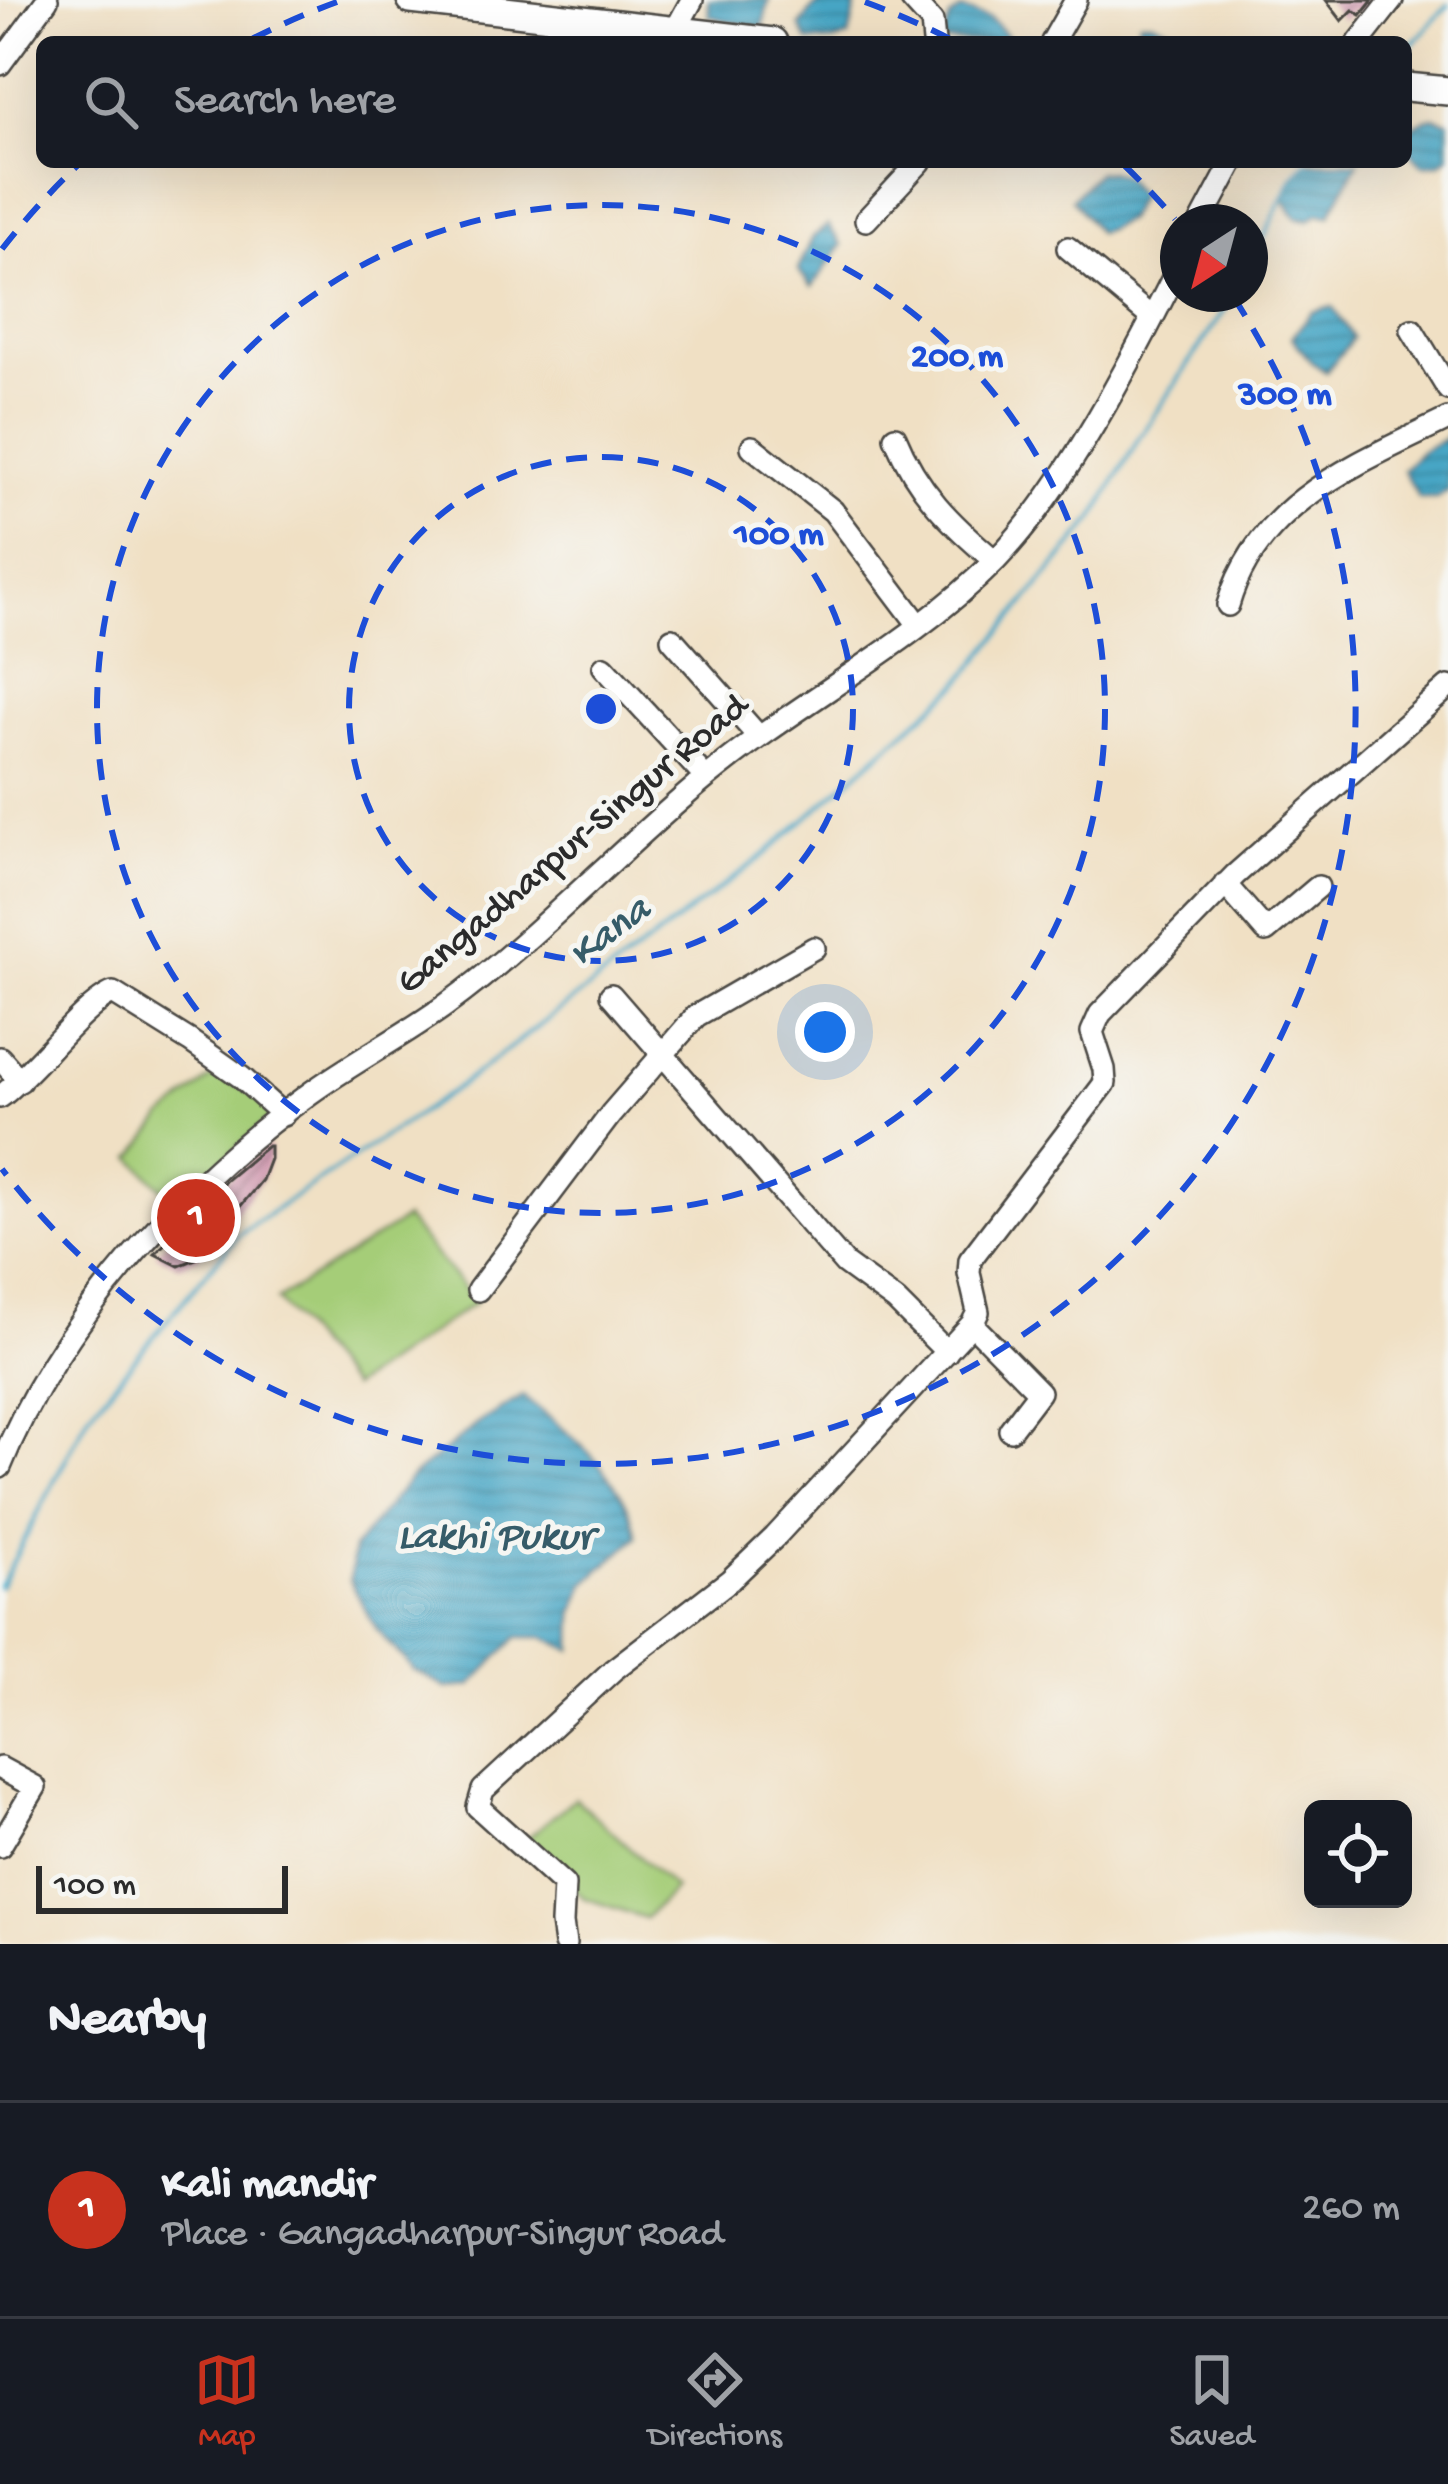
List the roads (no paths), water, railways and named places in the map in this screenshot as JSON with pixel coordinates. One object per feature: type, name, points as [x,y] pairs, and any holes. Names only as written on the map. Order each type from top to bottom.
[{"type":"main road","points":[[411,0],[728,36]]},
{"type":"main road","points":[[1412,88],[1448,91]]},
{"type":"street","points":[[0,64],[47,0]]},
{"type":"street","points":[[676,29],[692,0]]},
{"type":"street","points":[[913,0],[932,22],[933,36]]},
{"type":"street","points":[[1055,36],[1076,0]]},
{"type":"street","points":[[1364,36],[1392,0]]},
{"type":"street","points":[[866,220],[914,168]]},
{"type":"street","points":[[1211,204],[1230,168]]},
{"type":"street","points":[[1068,248],[1152,318]]},
{"type":"street","name":"Gangadharpur-Singur Road","points":[[0,1467],[19,1420],[86,1316],[159,1228],[230,1159],[283,1115],[446,1004],[706,778],[919,625],[995,561],[1069,461],[1160,303]]},
{"type":"street","points":[[1412,330],[1448,389]]},
{"type":"street","points":[[1228,605],[1242,567],[1286,511],[1343,472],[1448,419]]},
{"type":"street","points":[[895,437],[906,464],[937,510],[995,561]]},
{"type":"street","points":[[752,447],[833,511],[919,625]]},
{"type":"street","points":[[672,639],[758,737]]},
{"type":"street","points":[[604,667],[706,778]]},
{"type":"street","points":[[565,1944],[564,1885],[478,1807],[483,1790],[614,1670],[745,1566],[972,1324],[978,1312],[970,1260],[1105,1083],[1093,1040],[1095,1022],[1226,884],[1448,687]]},
{"type":"street","points":[[1226,884],[1266,931],[1318,887]]},
{"type":"street","points":[[478,1290],[611,1114],[707,1008],[814,949]]},
{"type":"street","points":[[0,1096],[95,1004],[113,993],[224,1065],[283,1115]]},
{"type":"street","points":[[611,995],[845,1264],[896,1301],[947,1352]]},
{"type":"street","points":[[0,1058],[20,1081]]},
{"type":"street","points":[[972,1324],[1039,1392],[1010,1430]]},
{"type":"street","points":[[0,1768],[35,1787],[0,1846]]},
{"type":"water","points":[[708,0],[769,0],[762,29],[709,16]]},
{"type":"water","points":[[827,0],[847,0],[856,6],[849,36],[805,36],[800,26],[814,7]]},
{"type":"water","points":[[961,10],[990,18],[1007,36],[944,36],[950,18]]},
{"type":"water","points":[[1140,21],[1152,21],[1184,35],[1182,36],[1137,36]]},
{"type":"water","points":[[1433,117],[1448,121],[1448,156],[1441,163],[1423,165],[1412,151],[1415,125]]},
{"type":"water","points":[[1303,168],[1355,168],[1330,215],[1318,213],[1310,220],[1297,218],[1284,200]]},
{"type":"water","points":[[1097,172],[1124,177],[1139,195],[1126,220],[1098,233],[1072,199]]},
{"type":"water","points":[[828,225],[842,245],[812,287],[798,270],[813,237]]},
{"type":"water","points":[[1333,307],[1353,338],[1326,372],[1311,362],[1292,337],[1312,312]]},
{"type":"water","points":[[1448,437],[1448,491],[1437,498],[1419,498],[1403,470],[1422,451]]},
{"type":"water","name":"Lakhi Pukur","points":[[523,1396],[609,1476],[622,1495],[637,1537],[586,1583],[574,1613],[573,1651],[544,1637],[517,1637],[471,1686],[446,1688],[414,1670],[375,1628],[350,1581],[353,1549],[410,1478],[483,1420]]},
{"type":"waterway","name":"Kana","points":[[1412,45],[1448,5]]},
{"type":"waterway","name":"Kana","points":[[1268,229],[1301,168]]},
{"type":"waterway","name":"Kana","points":[[0,1587],[89,1414],[239,1234],[457,1088],[764,855],[958,685],[1093,520],[1138,440],[1223,312]]},
{"type":"place","name":"Kali mandir","points":[[196,1218]]}]
